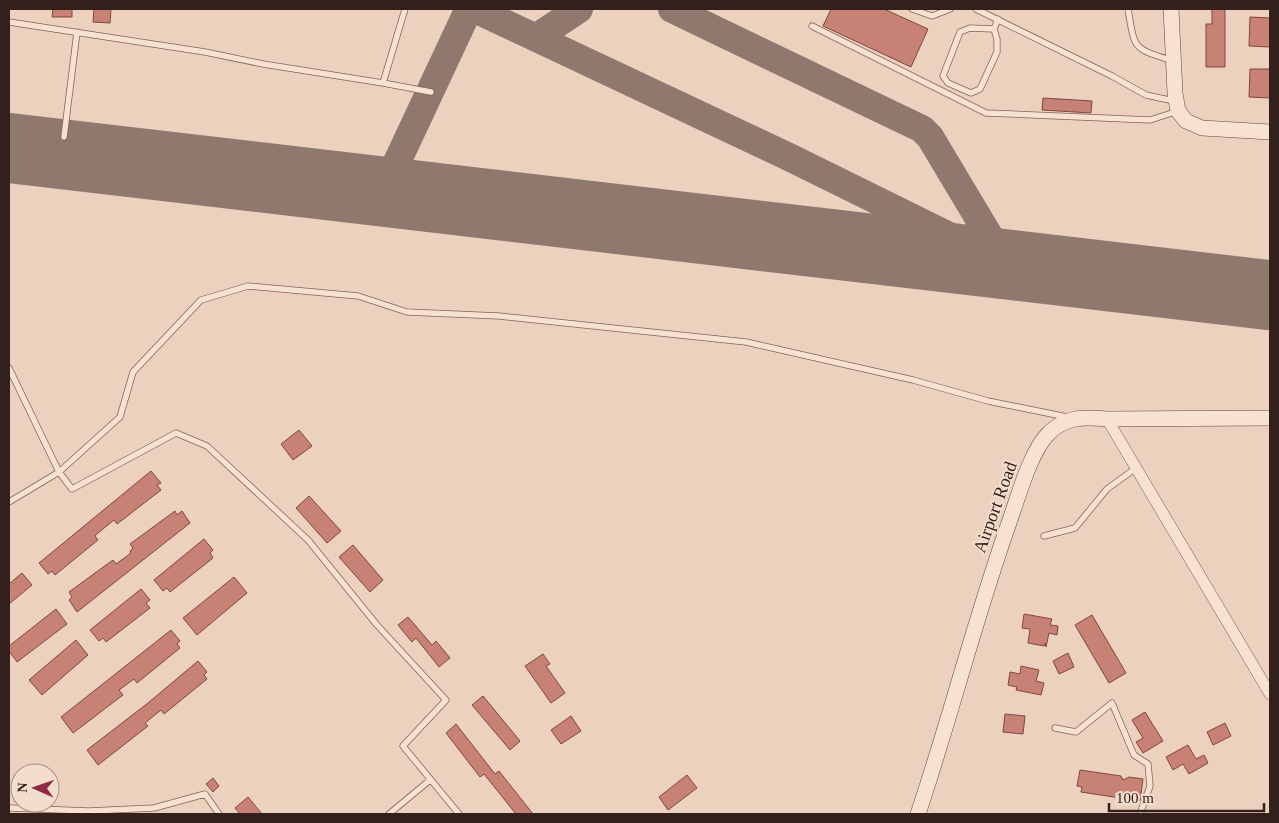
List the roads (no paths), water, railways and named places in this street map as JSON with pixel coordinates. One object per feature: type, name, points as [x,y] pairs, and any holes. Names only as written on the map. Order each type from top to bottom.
[{"type":"main road","points":[[1172,9],[1177,106],[1186,121],[1202,128],[1270,132]]},
{"type":"main road","points":[[1073,418],[1270,418]]},
{"type":"main road","name":"Airport Road","points":[[918,814],[942,744],[990,577],[1022,486],[1038,448],[1047,434],[1073,418]]},
{"type":"street","points":[[1107,419],[1270,694]]},
{"type":"lane","points":[[383,83],[405,9]]},
{"type":"lane","points":[[912,9],[932,16],[950,9]]},
{"type":"lane","points":[[976,9],[1112,76],[1146,95],[1177,106]]},
{"type":"lane","points":[[1128,9],[1134,41],[1141,50],[1174,61]]},
{"type":"lane","points":[[994,29],[970,28],[960,32],[943,76],[948,83],[971,93],[980,88],[997,52],[997,39],[994,29],[998,19]]},
{"type":"lane","points":[[9,22],[205,52],[263,64],[431,92]]},
{"type":"lane","points":[[812,26],[986,113],[1150,120],[1177,106]]},
{"type":"lane","points":[[64,137],[77,32]]},
{"type":"lane","points":[[9,502],[59,472],[120,417],[133,372],[201,300],[248,286],[358,296],[407,312],[499,316],[746,342],[913,380],[988,401],[1073,418]]},
{"type":"lane","points":[[9,368],[59,472],[72,489],[176,433],[207,446],[308,540],[377,625],[446,700],[403,746],[460,814]]},
{"type":"lane","points":[[1044,536],[1075,528],[1107,488],[1136,468]]},
{"type":"lane","points":[[1055,728],[1076,732],[1112,703],[1134,755],[1148,764],[1150,786],[1140,814]]},
{"type":"lane","points":[[389,814],[430,780]]},
{"type":"lane","points":[[9,808],[98,812],[154,808],[205,794],[219,814]]}]
